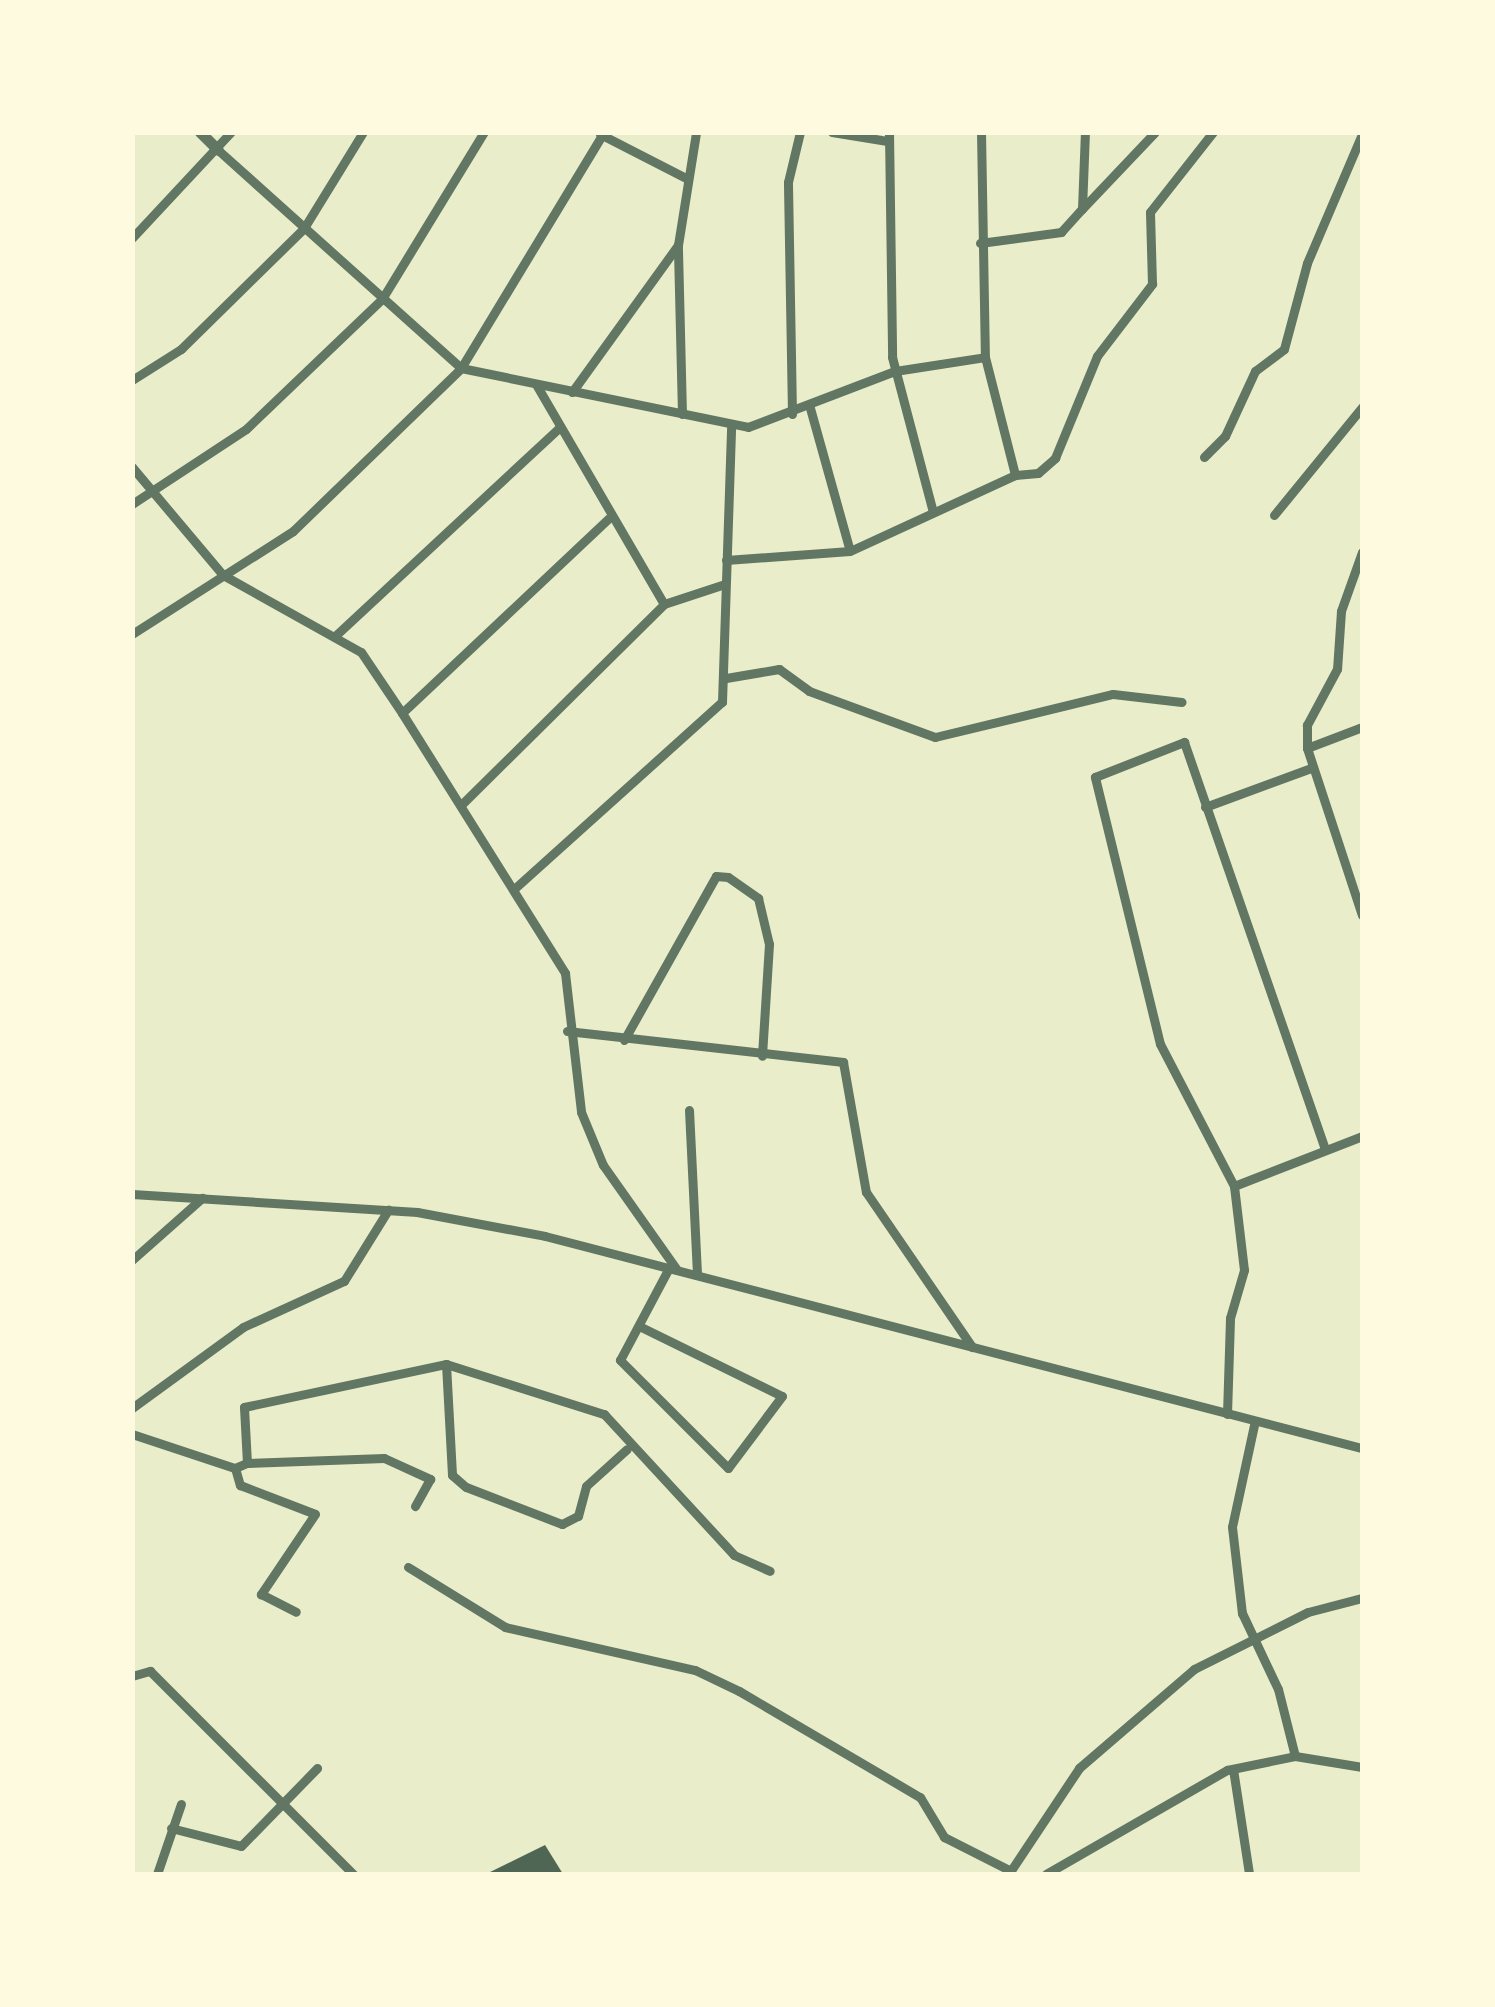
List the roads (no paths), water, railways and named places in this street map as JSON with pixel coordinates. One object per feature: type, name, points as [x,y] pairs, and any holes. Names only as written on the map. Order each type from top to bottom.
[{"type":"street","points":[[200,132],[461,368],[732,428],[810,408],[895,371],[985,357]]},
{"type":"street","points":[[132,238],[231,132]]},
{"type":"street","points":[[132,380],[181,349],[304,228],[364,132]]},
{"type":"street","points":[[132,504],[246,429],[382,299],[484,132]]},
{"type":"street","points":[[682,414],[678,245],[696,132]]},
{"type":"street","points":[[792,414],[788,182],[800,132]]},
{"type":"street","points":[[832,132],[888,137],[895,371],[933,512]]},
{"type":"street","points":[[980,132],[985,357],[1015,474]]},
{"type":"street","points":[[1082,209],[1085,132]]},
{"type":"street","points":[[980,242],[1061,232],[1155,132]]},
{"type":"street","points":[[726,560],[850,552],[1015,474],[1038,473],[1054,458],[1097,356],[1152,284],[1150,212],[1213,132]]},
{"type":"street","points":[[132,634],[293,531],[461,368],[602,133],[686,178]]},
{"type":"street","points":[[1204,457],[1225,436],[1255,371],[1284,349],[1307,262],[1362,134]]},
{"type":"street","points":[[572,392],[678,245]]},
{"type":"street","points":[[537,386],[609,518],[664,604]]},
{"type":"street","points":[[1274,515],[1362,407]]},
{"type":"street","points":[[810,408],[850,552]]},
{"type":"street","points":[[335,636],[559,428]]},
{"type":"street","points":[[514,889],[722,702],[726,678],[724,584],[732,428]]},
{"type":"street","points":[[132,467],[223,575],[361,652],[514,889],[570,986],[566,1031],[581,1112],[603,1166],[673,1269]]},
{"type":"street","points":[[402,713],[609,518]]},
{"type":"street","points":[[1362,552],[1341,611],[1336,669],[1307,725],[1311,768],[1362,915]]},
{"type":"street","points":[[460,805],[664,604],[724,584]]},
{"type":"street","points":[[726,678],[779,670],[808,690],[934,737],[1113,694],[1182,702]]},
{"type":"street","points":[[1307,748],[1362,727]]},
{"type":"street","points":[[1227,1414],[1230,1318],[1244,1270],[1234,1186],[1160,1044],[1094,777],[1184,742],[1325,1149]]},
{"type":"street","points":[[1206,808],[1311,768]]},
{"type":"street","points":[[624,1040],[716,876],[728,877],[758,898],[769,944],[762,1056]]},
{"type":"street","points":[[566,1031],[849,1068],[866,1192],[972,1347]]},
{"type":"street","points":[[689,1110],[698,1275]]},
{"type":"street","points":[[1234,1186],[1362,1136]]},
{"type":"street","points":[[132,1194],[388,1210],[698,1275],[747,1296],[972,1347],[1227,1414],[1254,1425],[1362,1448]]},
{"type":"street","points":[[132,1260],[202,1198]]},
{"type":"street","points":[[132,1408],[243,1326],[344,1281],[388,1210]]},
{"type":"street","points":[[639,1326],[782,1396],[728,1468],[620,1360],[639,1326],[673,1269]]},
{"type":"street","points":[[446,1364],[452,1475],[466,1487],[562,1524],[578,1516],[586,1486],[627,1449]]},
{"type":"street","points":[[247,1462],[244,1407],[446,1364],[604,1414],[627,1449],[734,1556],[770,1571]]},
{"type":"street","points":[[1254,1425],[1232,1527],[1252,1638],[1278,1689],[1294,1756]]},
{"type":"street","points":[[132,1434],[234,1468],[247,1462],[384,1458],[430,1480],[415,1506]]},
{"type":"street","points":[[234,1468],[240,1485],[315,1514],[261,1594],[296,1612]]},
{"type":"street","points":[[408,1566],[505,1627],[695,1670],[738,1691],[920,1798],[944,1836],[1010,1872],[1079,1768],[1194,1669],[1252,1638],[1362,1598]]},
{"type":"street","points":[[132,1676],[150,1670],[353,1874]]},
{"type":"street","points":[[1046,1874],[1190,1785],[1233,1769],[1294,1756],[1362,1767]]},
{"type":"street","points":[[171,1828],[241,1846],[317,1768]]},
{"type":"street","points":[[1233,1769],[1248,1874]]},
{"type":"street","points":[[157,1874],[180,1804]]}]
